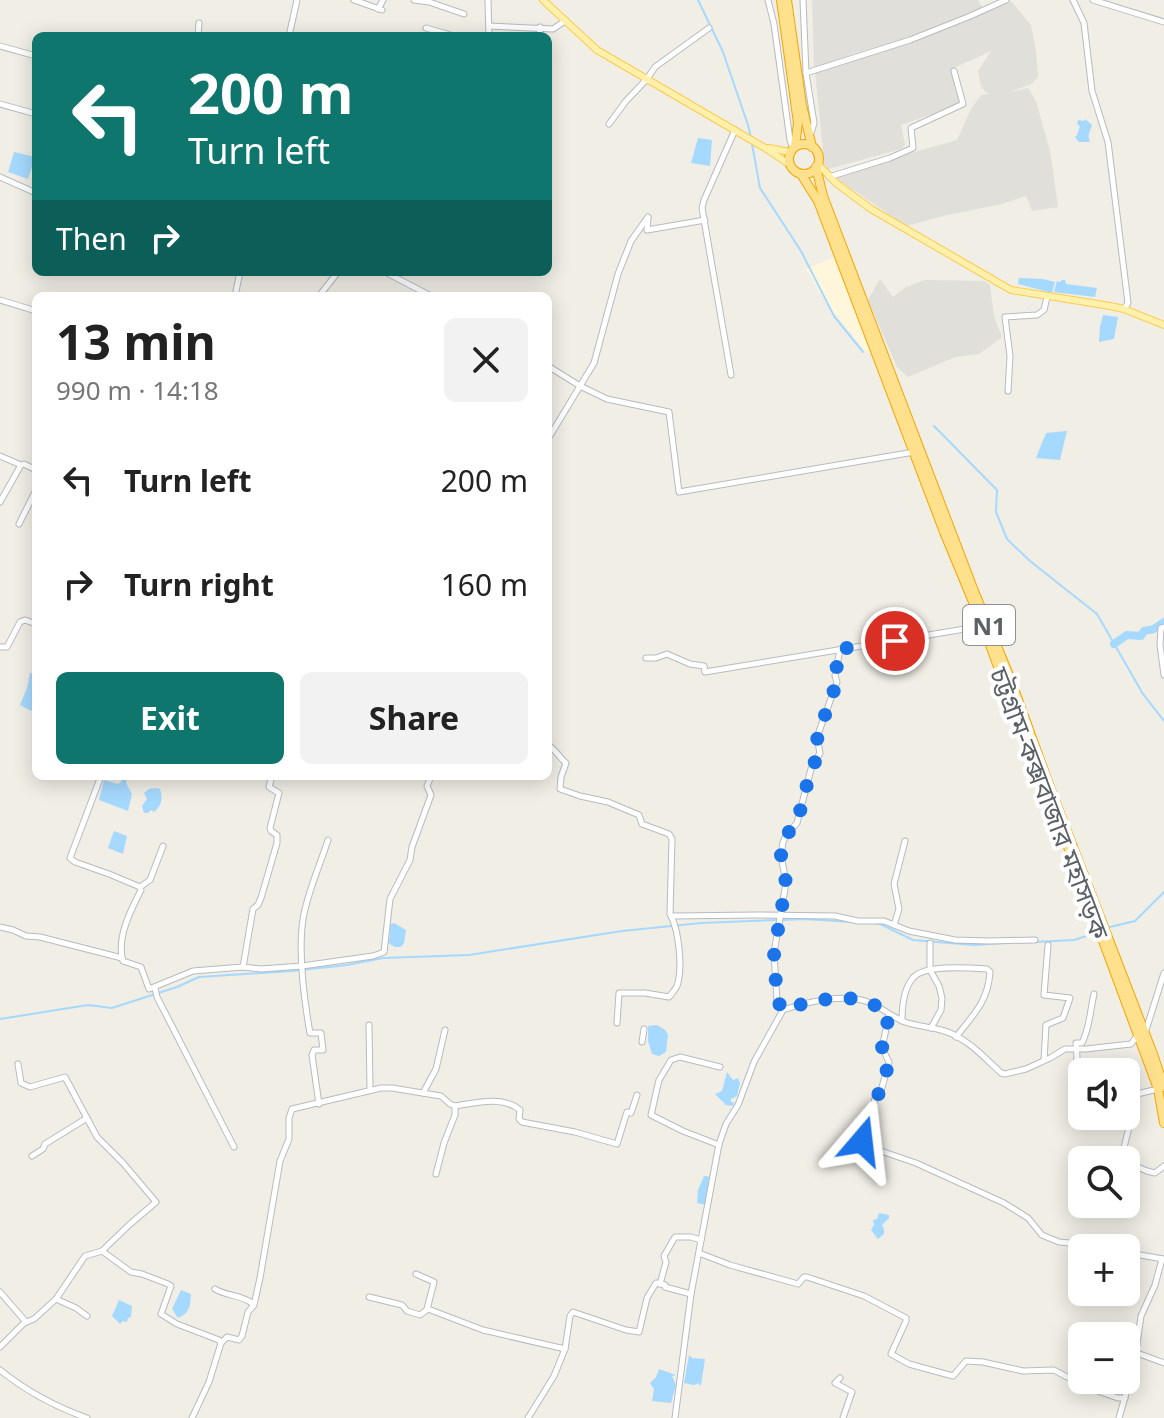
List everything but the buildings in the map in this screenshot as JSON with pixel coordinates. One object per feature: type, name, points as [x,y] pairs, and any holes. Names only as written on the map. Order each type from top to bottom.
[{"type":"highway","name":"N1","points":[[781,0],[799,105],[818,155],[817,166]]},
{"type":"highway","name":"N1","points":[[787,0],[799,105],[789,164],[801,174]]},
{"type":"highway","points":[[793,149],[811,142]]},
{"type":"highway","points":[[801,174],[807,174],[817,166]]},
{"type":"highway","name":"চট্টগ্রাম-কক্সবাজার মহাসড়ক","points":[[817,166],[823,196],[1009,675],[1161,1088],[1164,1123]]},
{"type":"highway","name":"চট্টগ্রাম-কক্সবাজার মহাসড়ক","points":[[801,174],[818,201],[948,544],[983,626],[1141,1034]]},
{"type":"main road","points":[[543,0],[597,50],[789,164]]},
{"type":"main road","points":[[765,148],[793,149]]},
{"type":"main road","points":[[817,166],[871,209],[1011,290],[1124,309],[1164,325]]},
{"type":"street","points":[[290,32],[297,0]]},
{"type":"street","points":[[354,0],[380,9],[383,0]]},
{"type":"street","points":[[414,0],[464,14]]},
{"type":"street","points":[[768,0],[793,149]]},
{"type":"street","points":[[803,0],[806,73],[814,123],[811,142]]},
{"type":"street","points":[[806,73],[910,40],[1006,0]]},
{"type":"street","points":[[1073,0],[1084,23],[1092,91],[1108,142],[1128,303],[1124,309]]},
{"type":"street","points":[[1093,0],[1164,22]]},
{"type":"street","points":[[488,1],[489,32]]},
{"type":"street","points":[[489,26],[553,29],[565,21]]},
{"type":"street","points":[[198,32],[199,23]]},
{"type":"street","points":[[539,32],[540,27]]},
{"type":"street","points":[[426,28],[440,32]]},
{"type":"street","points":[[609,124],[655,67],[709,28]]},
{"type":"street","points":[[0,46],[32,55]]},
{"type":"street","points":[[829,177],[913,148],[911,128],[963,104],[954,71]]},
{"type":"street","points":[[0,105],[32,113]]},
{"type":"street","points":[[731,375],[702,204],[735,130]]},
{"type":"street","points":[[0,177],[32,191]]},
{"type":"street","points":[[552,432],[594,363],[618,274],[631,241],[648,217],[647,230],[705,220]]},
{"type":"street","points":[[322,292],[335,276]]},
{"type":"street","points":[[393,276],[423,292]]},
{"type":"street","points":[[1008,391],[1010,356],[1005,317],[1037,315],[1044,310],[1047,297]]},
{"type":"street","points":[[0,300],[32,310]]},
{"type":"street","points":[[552,368],[607,399],[669,412],[679,492],[914,452]]},
{"type":"street","points":[[0,456],[32,468]]},
{"type":"street","points":[[0,502],[21,465]]},
{"type":"street","points":[[19,524],[32,498]]},
{"type":"street","points":[[0,647],[7,647],[20,622],[32,623]]},
{"type":"street","points":[[646,658],[667,654],[690,664],[704,666],[705,672],[983,626]]},
{"type":"street","points":[[1164,627],[1161,628],[1160,642],[1164,675]]},
{"type":"street","points":[[783,1010],[777,1000],[774,953],[786,883],[781,855],[783,842],[797,823],[811,769],[820,753],[817,737],[837,682],[835,676],[840,649]]},
{"type":"street","points":[[552,747],[566,763],[560,789],[608,802],[639,815],[642,824],[669,834],[672,839],[670,914],[679,949],[677,987],[669,997],[619,993],[617,1023]]},
{"type":"street","points":[[99,780],[70,858],[140,887]]},
{"type":"street","points":[[243,967],[250,918],[261,898],[277,843],[277,835],[270,828],[279,793],[269,787],[271,780]]},
{"type":"street","points":[[140,887],[121,940],[120,952],[123,961],[141,967],[149,989],[193,971],[243,967],[302,969],[384,952],[390,899],[410,860],[431,795],[427,786],[429,780]]},
{"type":"street","points":[[319,1104],[312,1055],[314,1050],[324,1048],[321,1033],[310,1033],[301,950],[304,916],[328,840]]},
{"type":"street","points":[[894,925],[899,909],[894,884],[905,841]]},
{"type":"street","points":[[140,887],[150,880],[163,846]]},
{"type":"street","points":[[672,916],[835,916],[858,921],[884,921],[921,934],[955,940],[1035,940]]},
{"type":"street","points":[[0,927],[122,958]]},
{"type":"street","points":[[930,943],[930,970],[942,998],[941,1010],[931,1028]]},
{"type":"street","points":[[1044,1060],[1046,1025],[1063,1018],[1070,998],[1044,995],[1048,945]]},
{"type":"street","points":[[902,1021],[902,1008],[911,980],[916,975],[930,970],[987,969],[990,972],[984,1002],[956,1037]]},
{"type":"street","points":[[675,1418],[691,1294],[719,1145],[754,1062],[783,1010],[802,1004],[852,998],[870,1002],[902,1021],[945,1030],[969,1044],[1005,1074],[1026,1069],[1065,1049],[1131,1044],[1141,1034],[1164,973]]},
{"type":"street","points":[[155,988],[195,1075],[234,1147]]},
{"type":"street","points":[[1076,1058],[1076,1043],[1082,1043],[1085,1036],[1094,994]]},
{"type":"street","points":[[889,1015],[882,1048],[889,1062],[862,1141],[1004,1203],[1028,1218],[1042,1235],[1068,1243]]},
{"type":"street","points":[[369,1025],[370,1089]]},
{"type":"street","points":[[642,1042],[644,1029]]},
{"type":"street","points":[[423,1093],[436,1069],[445,1030]]},
{"type":"street","points":[[719,1145],[651,1115],[659,1080],[671,1060],[680,1057],[720,1067]]},
{"type":"street","points":[[0,1347],[56,1299],[85,1256],[102,1251],[156,1202],[97,1137],[65,1077],[25,1086],[21,1083],[18,1064]]},
{"type":"street","points":[[192,1418],[209,1382],[221,1343],[227,1337],[239,1340],[248,1312],[254,1305],[280,1161],[289,1139],[292,1109],[370,1089],[392,1088],[441,1096],[455,1106],[496,1101],[516,1106],[522,1122],[617,1144],[627,1112],[631,1113],[637,1095]]},
{"type":"street","points":[[1140,1093],[1161,1088]]},
{"type":"street","points":[[436,1174],[455,1115],[455,1106]]},
{"type":"street","points":[[32,1156],[45,1144],[87,1118]]},
{"type":"street","points":[[1140,1167],[1155,1173],[1164,1166]]},
{"type":"street","points":[[660,1284],[666,1262],[664,1256],[675,1237],[701,1240]]},
{"type":"street","points":[[102,1251],[131,1272],[171,1286],[161,1314],[221,1343]]},
{"type":"street","points":[[699,1253],[798,1284],[807,1277],[889,1308],[906,1318],[891,1354],[909,1364],[953,1376],[966,1361],[1023,1371],[1054,1370],[1085,1381],[1089,1388],[1125,1398]]},
{"type":"street","points":[[1140,1255],[1163,1259],[1140,1325]]},
{"type":"street","points":[[369,1297],[402,1305],[407,1311],[420,1315],[427,1310],[434,1282],[416,1274]]},
{"type":"street","points":[[528,1418],[554,1376],[565,1349],[573,1312],[639,1332],[647,1298],[656,1283],[691,1294]]},
{"type":"street","points":[[215,1289],[249,1300],[254,1305]]},
{"type":"street","points":[[0,1292],[26,1322]]},
{"type":"street","points":[[56,1299],[87,1316]]},
{"type":"street","points":[[427,1310],[483,1330],[565,1349]]},
{"type":"street","points":[[1140,1354],[1164,1363]]},
{"type":"street","points":[[0,1370],[23,1388],[87,1418]]},
{"type":"street","points":[[840,1378],[835,1383],[852,1392],[843,1418]]},
{"type":"street","points":[[1119,1418],[1126,1394]]},
{"type":"shaded area","points":[[812,0],[978,0],[982,7],[910,38],[852,54],[814,69]]},
{"type":"shaded area","points":[[1003,2],[1012,2],[1031,25],[1038,77],[1031,84],[1008,93],[1028,88],[1036,101],[1050,151],[1058,207],[1032,211],[1026,196],[906,226],[836,178],[957,140],[981,95],[991,94],[981,87],[978,71],[991,51],[954,68],[966,102],[901,125],[905,145],[901,149],[825,170],[815,71]]},
{"type":"shaded area","points":[[837,256],[874,352],[867,353],[828,306],[806,269]]},
{"type":"shaded area","points":[[880,279],[893,297],[906,287],[925,280],[984,281],[990,285],[994,316],[1002,337],[979,354],[955,357],[908,377],[897,367],[868,300]]},
{"type":"water","points":[[1085,119],[1092,125],[1090,142],[1079,142],[1075,137],[1080,126],[1078,120]]},
{"type":"water","points":[[698,138],[712,140],[710,166],[691,163]]},
{"type":"water","points":[[14,152],[32,156],[28,179],[8,172]]},
{"type":"water","points":[[1019,278],[1055,282],[1052,293],[1018,284]]},
{"type":"water","points":[[1062,280],[1066,284],[1097,288],[1095,297],[1054,292],[1057,281]]},
{"type":"water","points":[[1103,315],[1118,317],[1114,339],[1099,342],[1100,327]]},
{"type":"water","points":[[1067,431],[1060,460],[1036,458],[1046,433]]},
{"type":"water","points":[[32,673],[32,711],[20,705]]},
{"type":"water","points":[[104,780],[127,780],[132,794],[128,811],[99,800]]},
{"type":"water","points":[[156,788],[161,792],[160,804],[154,812],[144,813],[142,806],[147,799],[144,793]]},
{"type":"water","points":[[114,831],[127,836],[123,854],[108,848]]},
{"type":"water","points":[[394,923],[406,930],[401,947],[388,943],[389,925]]},
{"type":"water","points":[[657,1025],[668,1035],[666,1052],[659,1056],[652,1054],[648,1041],[648,1026]]},
{"type":"water","points":[[727,1072],[733,1080],[738,1078],[740,1083],[737,1096],[731,1099],[733,1106],[726,1105],[715,1094],[722,1091]]},
{"type":"water","points":[[704,1176],[712,1177],[706,1205],[697,1203]]},
{"type":"water","points":[[879,1213],[889,1215],[889,1218],[882,1225],[884,1234],[878,1239],[871,1230],[873,1220]]},
{"type":"water","points":[[181,1290],[191,1294],[191,1298],[187,1311],[178,1318],[172,1309]]},
{"type":"water","points":[[119,1300],[132,1306],[131,1317],[120,1324],[112,1316]]},
{"type":"water","points":[[689,1355],[705,1359],[701,1385],[684,1383]]},
{"type":"water","points":[[659,1369],[676,1375],[672,1376],[676,1385],[671,1403],[652,1401],[654,1389],[650,1383]]},
{"type":"waterway","points":[[698,0],[723,52],[751,138]]},
{"type":"waterway","points":[[752,144],[760,188],[801,251],[834,316],[863,352]]},
{"type":"waterway","points":[[934,426],[997,490],[996,512],[1007,539],[1097,614],[1143,694],[1164,721]]},
{"type":"waterway","points":[[1114,644],[1127,635],[1141,636],[1144,631],[1164,622]]},
{"type":"waterway","points":[[1110,927],[1135,921],[1164,892]]},
{"type":"waterway","points":[[0,1019],[88,1005],[112,1008],[199,977],[292,971],[383,958],[469,955],[622,931],[776,920]]},
{"type":"waterway","points":[[783,920],[852,922]]},
{"type":"waterway","points":[[871,923],[880,924],[913,940],[974,945],[1005,943]]},
{"type":"waterway","points":[[1035,942],[1074,940],[1093,934]]},
{"type":"route","points":[[862,1141],[889,1062],[882,1048],[889,1015],[870,1002],[852,998],[802,1004],[783,1010],[777,1000],[774,953],[786,883],[781,855],[783,842],[797,823],[811,769],[820,753],[817,737],[837,682],[835,676],[840,649],[895,641]]}]
